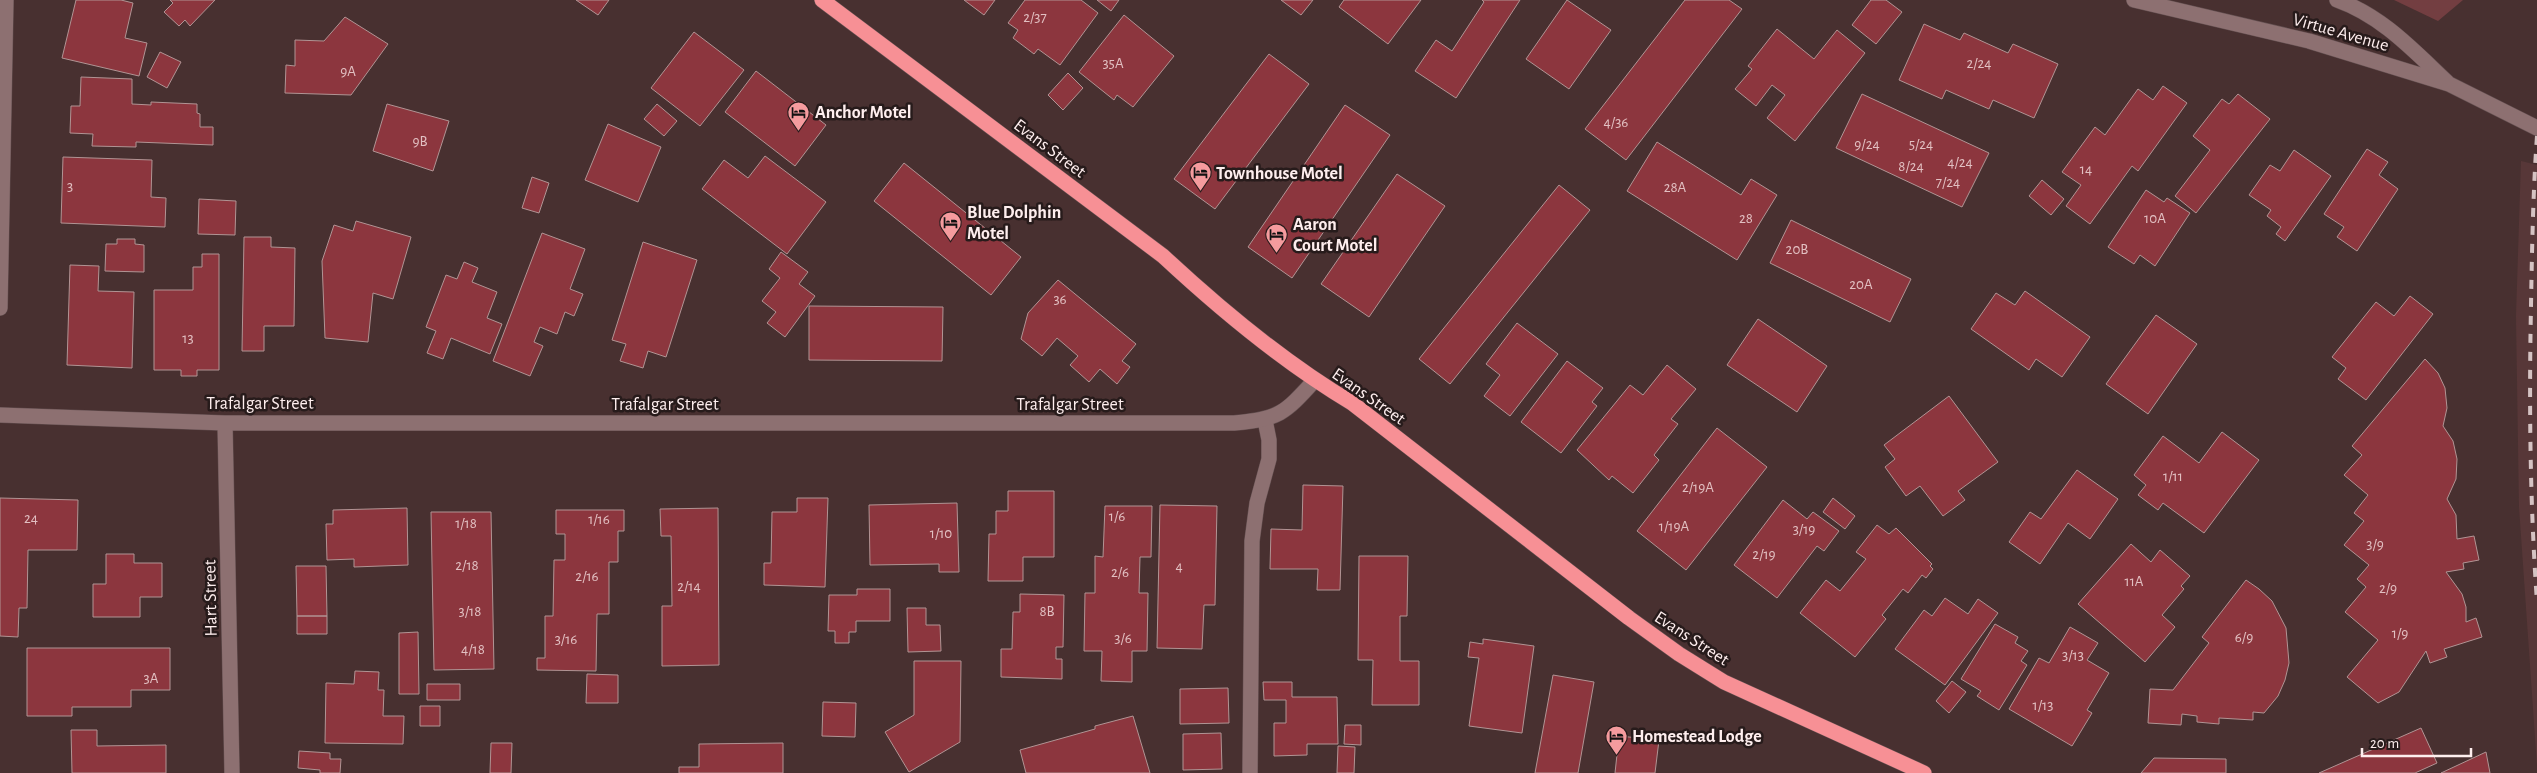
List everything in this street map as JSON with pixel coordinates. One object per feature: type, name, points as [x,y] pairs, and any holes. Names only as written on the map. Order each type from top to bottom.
[{"type":"highway","name":"Evans Street","points":[[822,0],[1163,256],[1208,298],[1314,380],[1352,403],[1628,618],[1678,654],[1724,682],[1924,773]]},
{"type":"street","points":[[0,308],[6,0]]},
{"type":"street","name":"Virtue Avenue","points":[[2134,0],[2309,41],[2449,84],[2537,128]]},
{"type":"street","name":"Virtue Avenue","points":[[2337,0],[2357,7],[2389,28],[2449,84]]},
{"type":"street","name":"Trafalgar Street","points":[[0,416],[225,423],[1234,423],[1265,420],[1280,415],[1292,406],[1314,380]]},
{"type":"street","points":[[1250,773],[1252,540],[1257,503],[1269,459],[1269,440],[1265,420]]},
{"type":"street","name":"Hart Street","points":[[225,423],[232,773]]},
{"type":"shaded area","points":[[2394,0],[2463,0],[2438,21]]},
{"type":"shaded area","points":[[2521,161],[2537,165],[2537,766],[2519,507],[2516,316]]},
{"type":"building","points":[[76,0],[121,0],[133,3],[125,38],[147,43],[139,76],[62,58]]},
{"type":"building","points":[[170,0],[215,0],[190,26],[185,20],[179,26],[164,12],[173,3]]},
{"type":"building","points":[[576,0],[609,0],[598,15]]},
{"type":"building","points":[[964,0],[995,0],[984,15]]},
{"type":"building","points":[[1025,0],[1081,0],[1098,13],[1060,65],[1038,49],[1034,54],[1013,38],[1018,30],[1008,23]]},
{"type":"building","points":[[1097,0],[1119,0],[1111,11]]},
{"type":"building","points":[[1281,0],[1313,0],[1301,15]]},
{"type":"building","points":[[1344,0],[1421,0],[1388,44],[1339,7]]},
{"type":"building","points":[[1482,0],[1520,0],[1456,98],[1415,71],[1436,40],[1452,51],[1484,2]]},
{"type":"building","points":[[1567,0],[1611,30],[1569,89],[1526,59]]},
{"type":"building","points":[[1685,0],[1729,0],[1742,9],[1626,160],[1585,129]]},
{"type":"building","points":[[1871,0],[1886,0],[1902,12],[1876,44],[1852,25]]},
{"type":"building","points":[[1124,15],[1174,56],[1133,107],[1117,95],[1114,100],[1079,72]]},
{"type":"building","points":[[345,17],[388,44],[351,95],[285,93],[286,65],[295,66],[295,40],[324,41]]},
{"type":"building","points":[[1924,24],[1960,40],[1964,33],[2008,53],[2013,44],[2058,64],[2034,118],[1993,100],[1989,109],[1946,90],[1942,99],[1899,80]]},
{"type":"building","points":[[1777,29],[1814,59],[1837,30],[1865,53],[1795,141],[1767,118],[1785,95],[1772,85],[1756,106],[1735,89],[1752,69],[1748,66]]},
{"type":"building","points":[[694,32],[744,70],[700,126],[651,88]]},
{"type":"building","points":[[160,52],[181,62],[167,88],[147,77]]},
{"type":"building","points":[[1269,54],[1309,84],[1215,209],[1174,179]]},
{"type":"building","points":[[756,71],[826,125],[795,166],[725,112]]},
{"type":"building","points":[[1068,73],[1083,88],[1063,110],[1048,95]]},
{"type":"building","points":[[81,77],[132,79],[132,104],[151,105],[151,102],[197,104],[197,113],[200,114],[200,127],[213,127],[213,145],[136,142],[136,147],[92,146],[93,134],[70,133],[71,106],[80,106]]},
{"type":"building","points":[[2163,86],[2187,103],[2138,171],[2132,166],[2090,224],[2066,206],[2081,185],[2062,172],[2095,127],[2105,135],[2138,89],[2153,100]]},
{"type":"building","points":[[1862,94],[1989,153],[1962,207],[1836,148]]},
{"type":"building","points":[[2238,94],[2270,119],[2196,213],[2175,196],[2210,150],[2193,136],[2222,99],[2229,104]]},
{"type":"building","points":[[387,104],[449,121],[433,171],[373,151]]},
{"type":"building","points":[[657,104],[677,121],[664,136],[644,119]]},
{"type":"building","points":[[1345,105],[1390,135],[1292,278],[1248,247]]},
{"type":"building","points":[[608,124],[661,147],[638,202],[585,180]]},
{"type":"building","points":[[1657,142],[1741,195],[1751,179],[1777,195],[1737,260],[1627,191]]},
{"type":"building","points":[[2367,149],[2388,162],[2379,175],[2398,189],[2357,251],[2337,237],[2344,227],[2324,214]]},
{"type":"building","points":[[2294,150],[2331,176],[2285,241],[2276,234],[2281,227],[2267,216],[2271,210],[2249,195],[2270,165],[2280,171]]},
{"type":"building","points":[[765,156],[826,202],[787,254],[702,189],[724,160],[748,178]]},
{"type":"building","points":[[63,157],[152,160],[151,197],[166,198],[165,227],[61,223]]},
{"type":"building","points":[[904,163],[1021,257],[991,295],[874,201]]},
{"type":"building","points":[[1397,174],[1445,206],[1369,317],[1321,284]]},
{"type":"building","points":[[532,177],[549,183],[539,213],[522,208]]},
{"type":"building","points":[[2042,180],[2064,199],[2051,215],[2029,196]]},
{"type":"building","points":[[1559,185],[1590,210],[1450,384],[1419,359]]},
{"type":"building","points":[[2146,190],[2164,202],[2167,198],[2190,213],[2155,266],[2140,255],[2134,264],[2108,247]]},
{"type":"building","points":[[199,199],[236,201],[235,235],[198,234]]},
{"type":"building","points":[[1791,220],[1911,279],[1890,322],[1770,263]]},
{"type":"building","points":[[356,221],[411,237],[393,299],[373,293],[368,342],[325,338],[322,261],[334,225],[353,231]]},
{"type":"building","points":[[542,233],[585,249],[570,289],[583,294],[574,316],[565,312],[557,334],[540,327],[534,342],[543,346],[530,376],[493,361]]},
{"type":"building","points":[[244,237],[271,237],[271,247],[295,248],[294,326],[264,326],[264,351],[242,351]]},
{"type":"building","points":[[117,239],[135,239],[135,244],[144,245],[144,272],[105,271],[106,244],[117,244]]},
{"type":"building","points":[[643,242],[697,260],[666,357],[648,351],[643,368],[620,361],[626,344],[612,340]]},
{"type":"building","points":[[781,252],[808,272],[799,284],[815,296],[785,337],[767,323],[776,312],[762,301],[780,278],[769,269]]},
{"type":"building","points":[[202,254],[219,254],[219,370],[197,370],[197,376],[181,376],[181,370],[154,370],[154,290],[193,290],[193,267],[202,267]]},
{"type":"building","points":[[464,262],[478,268],[472,282],[497,292],[487,318],[502,324],[490,354],[451,338],[443,359],[427,353],[436,331],[426,327],[446,275],[457,279]]},
{"type":"building","points":[[70,265],[99,266],[98,291],[134,292],[132,368],[67,365]]},
{"type":"building","points":[[1058,280],[1136,344],[1122,361],[1130,367],[1117,384],[1100,369],[1089,382],[1070,365],[1078,356],[1057,338],[1042,356],[1021,339],[1028,313]]},
{"type":"building","points":[[2025,291],[2090,337],[2062,377],[2036,359],[2029,370],[1971,329],[1996,293],[2015,305]]},
{"type":"building","points":[[2410,296],[2433,314],[2366,400],[2338,379],[2346,368],[2332,357],[2376,302],[2394,316]]},
{"type":"building","points":[[809,306],[943,307],[942,361],[809,360]]},
{"type":"building","points":[[2156,315],[2197,344],[2148,414],[2106,384]]},
{"type":"building","points":[[1758,319],[1827,366],[1797,412],[1727,365]]},
{"type":"building","points":[[1517,323],[1558,354],[1510,416],[1484,396],[1500,375],[1486,364]]},
{"type":"building","points":[[2425,359],[2438,373],[2445,388],[2447,408],[2443,426],[2453,441],[2457,459],[2456,479],[2447,499],[2456,515],[2457,539],[2474,536],[2479,560],[2463,563],[2464,569],[2446,572],[2462,594],[2466,607],[2466,622],[2476,618],[2482,637],[2444,649],[2447,657],[2430,663],[2426,651],[2399,692],[2378,703],[2347,677],[2378,640],[2345,612],[2366,587],[2357,579],[2369,565],[2344,545],[2364,521],[2354,513],[2368,495],[2344,475],[2362,455],[2352,446]]},
{"type":"building","points":[[1567,361],[1603,388],[1592,402],[1597,406],[1561,453],[1521,422]]},
{"type":"building","points":[[1667,365],[1696,389],[1671,419],[1678,424],[1654,455],[1659,460],[1633,493],[1612,476],[1609,480],[1577,450],[1630,385],[1643,395]]},
{"type":"building","points":[[1949,396],[1998,462],[1958,491],[1965,500],[1943,516],[1920,486],[1906,496],[1885,467],[1895,459],[1884,445]]},
{"type":"building","points":[[1717,428],[1767,467],[1686,570],[1637,531]]},
{"type":"building","points":[[2222,432],[2259,460],[2204,533],[2163,503],[2158,510],[2138,495],[2146,485],[2134,475],[2163,436],[2199,463]]},
{"type":"building","points":[[2077,470],[2118,499],[2090,539],[2068,523],[2040,564],[2009,542],[2030,512],[2041,519]]},
{"type":"building","points":[[1303,485],[1343,486],[1340,590],[1317,590],[1318,569],[1270,569],[1271,529],[1302,530]]},
{"type":"building","points":[[1008,491],[1054,491],[1054,557],[1023,557],[1023,581],[988,581],[989,534],[996,534],[996,511],[1008,511]]},
{"type":"building","points":[[0,498],[78,500],[77,550],[28,550],[27,608],[19,608],[18,637],[0,636]]},
{"type":"building","points":[[797,498],[828,498],[825,587],[764,585],[764,563],[771,563],[772,512],[797,512]]},
{"type":"building","points":[[1833,498],[1855,516],[1845,529],[1823,512]]},
{"type":"building","points":[[1783,500],[1807,519],[1813,512],[1839,531],[1824,551],[1817,546],[1777,598],[1734,565]]},
{"type":"building","points":[[957,503],[959,572],[939,572],[939,564],[870,565],[869,505]]},
{"type":"building","points":[[1160,505],[1217,506],[1215,605],[1204,605],[1202,649],[1157,648]]},
{"type":"building","points":[[1105,506],[1152,506],[1151,557],[1140,557],[1139,593],[1148,593],[1147,651],[1132,651],[1132,682],[1101,681],[1102,651],[1084,651],[1085,593],[1095,593],[1095,556],[1103,557]]},
{"type":"building","points":[[407,508],[408,565],[354,567],[354,559],[327,560],[326,524],[333,524],[333,510]]},
{"type":"building","points":[[718,508],[719,665],[662,666],[662,606],[672,606],[671,536],[661,536],[660,509]]},
{"type":"building","points":[[556,510],[624,510],[624,531],[618,531],[618,562],[609,562],[609,614],[597,614],[596,671],[537,670],[537,658],[545,658],[545,616],[553,616],[554,560],[565,560],[565,534],[556,534]]},
{"type":"building","points":[[431,512],[491,512],[494,669],[434,670]]},
{"type":"building","points":[[1877,525],[1889,534],[1896,528],[1932,564],[1930,566],[1933,569],[1926,578],[1922,575],[1908,593],[1903,589],[1882,615],[1886,619],[1855,657],[1800,613],[1826,580],[1840,591],[1866,559],[1856,552]]},
{"type":"building","points":[[2131,544],[2151,562],[2160,550],[2190,576],[2181,586],[2184,589],[2162,615],[2175,627],[2145,662],[2078,604]]},
{"type":"building","points":[[106,554],[134,554],[134,563],[162,563],[162,597],[140,597],[140,617],[93,617],[93,584],[106,584]]},
{"type":"building","points":[[1359,556],[1408,556],[1407,616],[1400,616],[1400,661],[1419,661],[1419,705],[1372,705],[1373,660],[1358,660]]},
{"type":"building","points":[[296,566],[326,566],[327,616],[297,616]]},
{"type":"building","points":[[2246,580],[2272,601],[2286,628],[2289,663],[2285,680],[2278,696],[2264,713],[2253,712],[2253,720],[2219,718],[2219,724],[2197,722],[2197,716],[2182,714],[2181,725],[2148,723],[2150,689],[2173,690],[2209,643],[2202,637]]},
{"type":"building","points":[[857,589],[890,589],[890,621],[856,621],[856,632],[849,632],[849,643],[835,643],[835,631],[828,631],[829,595],[857,595]]},
{"type":"building","points":[[1020,594],[1064,595],[1063,647],[1056,647],[1056,659],[1062,659],[1062,679],[1001,677],[1001,649],[1012,649],[1013,612],[1020,612]]},
{"type":"building","points":[[1945,598],[1968,614],[1978,599],[1998,613],[1945,685],[1895,649],[1924,610],[1932,616]]},
{"type":"building","points":[[907,608],[926,608],[926,625],[940,625],[941,651],[908,652]]},
{"type":"building","points":[[297,616],[327,616],[327,634],[297,634]]},
{"type":"building","points":[[1995,624],[2018,637],[2015,643],[2028,651],[2021,661],[2027,665],[1999,710],[1977,696],[1981,691],[1961,679]]},
{"type":"building","points":[[2070,627],[2098,643],[2087,660],[2109,673],[2087,710],[2092,713],[2072,746],[2009,709],[2039,658],[2049,663]]},
{"type":"building","points":[[418,632],[419,694],[399,694],[399,633]]},
{"type":"building","points":[[1483,639],[1534,646],[1522,733],[1469,726],[1479,658],[1468,657],[1470,642],[1483,644]]},
{"type":"building","points":[[27,648],[170,648],[170,690],[131,690],[131,707],[72,707],[72,716],[27,716]]},
{"type":"building","points":[[914,661],[961,661],[960,742],[909,772],[885,732],[914,715]]},
{"type":"building","points":[[355,671],[379,672],[378,690],[384,690],[383,716],[404,716],[403,744],[325,743],[326,683],[354,684]]},
{"type":"building","points":[[587,674],[618,675],[618,703],[586,703]]},
{"type":"building","points":[[1553,675],[1594,682],[1578,773],[1535,773]]},
{"type":"building","points":[[1952,681],[1966,692],[1949,713],[1936,701]]},
{"type":"building","points":[[1263,682],[1292,682],[1292,697],[1337,697],[1338,744],[1307,744],[1307,755],[1274,756],[1274,723],[1286,723],[1286,700],[1264,700]]},
{"type":"building","points":[[427,684],[460,684],[460,700],[427,700]]},
{"type":"building","points":[[1228,688],[1229,723],[1180,724],[1180,689]]},
{"type":"building","points":[[823,702],[856,703],[855,737],[822,736]]},
{"type":"building","points":[[420,706],[440,706],[440,726],[420,726]]},
{"type":"building","points":[[1133,716],[1150,773],[1026,773],[1020,750]]},
{"type":"building","points":[[1345,725],[1361,725],[1361,745],[1344,744]]},
{"type":"building","points":[[2421,728],[2437,763],[2415,773],[2319,773]]},
{"type":"building","points":[[71,730],[97,730],[97,746],[166,745],[166,773],[72,773]]},
{"type":"building","points":[[1221,733],[1222,769],[1183,770],[1183,734]]},
{"type":"building","points":[[1619,736],[1659,740],[1655,773],[1615,773]]},
{"type":"building","points":[[491,743],[512,743],[511,773],[490,773]]},
{"type":"building","points":[[783,743],[783,773],[679,773],[679,767],[699,767],[699,744]]},
{"type":"building","points":[[1338,746],[1355,747],[1354,773],[1337,773]]},
{"type":"building","points":[[299,751],[330,753],[330,759],[341,759],[340,773],[320,773],[320,770],[298,768]]},
{"type":"building","points":[[2486,752],[2490,773],[2441,773]]},
{"type":"building","points":[[2154,758],[2226,759],[2226,773],[2141,773]]},
{"type":"railway","points":[[2537,136],[2533,221],[2530,380],[2531,491],[2537,602]]},
{"type":"place","name":"Anchor Motel","points":[[799,131]]},
{"type":"place","name":"Townhouse Motel","points":[[1200,192]]},
{"type":"place","name":"Blue Dolphin Motel","points":[[951,241]]},
{"type":"place","name":"Aaron Court Motel","points":[[1277,253]]},
{"type":"place","name":"Homestead Lodge","points":[[1616,755]]}]
